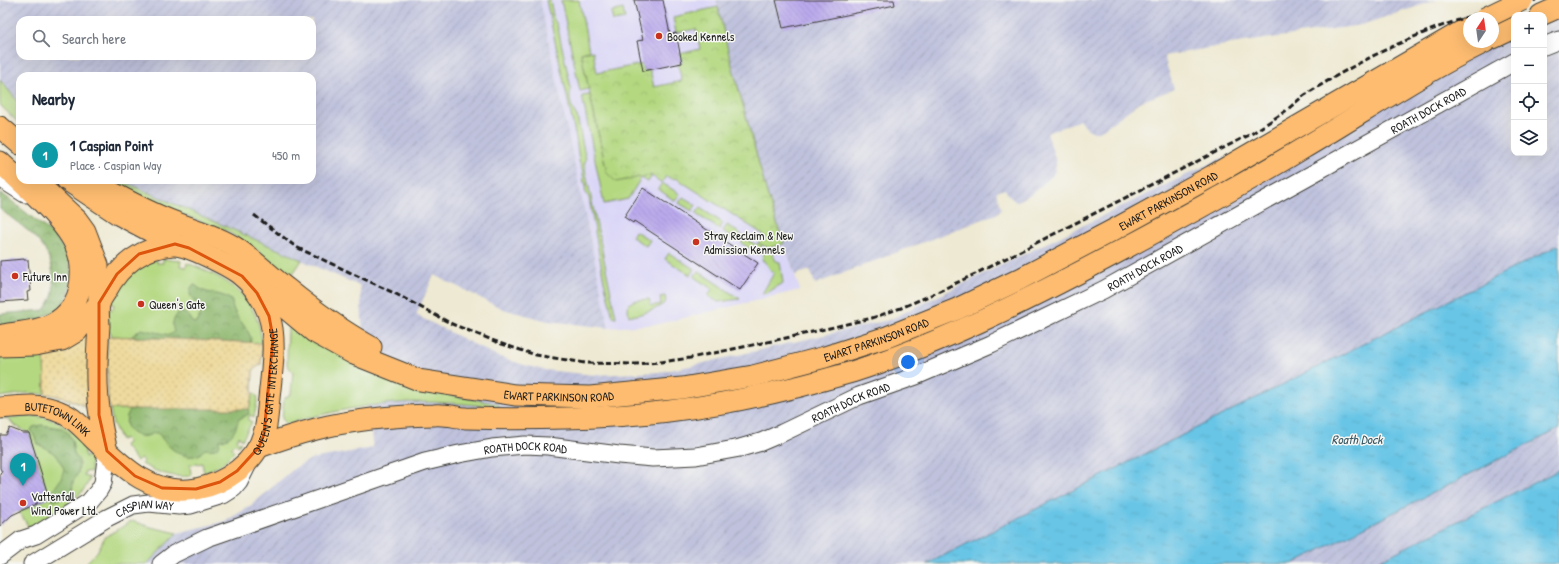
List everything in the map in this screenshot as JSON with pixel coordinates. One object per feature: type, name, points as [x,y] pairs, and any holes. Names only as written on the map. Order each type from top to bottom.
[{"type":"main road","points":[[1497,12],[1522,0]]},
{"type":"main road","points":[[1547,12],[1559,7]]},
{"type":"main road","name":"EWART PARKINSON ROAD","points":[[242,276],[272,297],[314,332],[354,354],[419,380],[515,395],[560,397],[612,395],[682,388],[716,382],[792,366],[850,349],[888,337],[957,309],[1020,279],[1165,202],[1463,29]]},
{"type":"main road","points":[[1499,35],[1511,29]]},
{"type":"main road","name":"EWART PARKINSON ROAD","points":[[254,453],[318,428],[378,418],[439,414],[462,418],[614,416],[711,405],[784,390],[852,372],[919,348],[1028,299],[1177,220],[1300,150],[1422,76],[1474,48]]},
{"type":"main road","points":[[0,161],[16,168]]},
{"type":"main road","points":[[0,161],[16,177]]},
{"type":"main road","points":[[0,335],[42,328],[50,325],[65,315],[72,308],[78,298],[81,283],[81,266],[77,248],[47,208],[23,184]]},
{"type":"main road","points":[[38,184],[77,220],[85,231],[98,265],[98,398],[107,451]]},
{"type":"main road","name":"QUEEN'S GATE INTERCHANGE","points":[[73,184],[118,214],[175,244],[208,256],[242,276],[257,293],[264,304],[269,316],[273,333],[267,416],[264,434],[254,453],[234,474],[220,482],[196,489],[173,490],[154,485],[135,476],[107,451]]},
{"type":"main road","points":[[97,184],[142,209],[225,242],[252,259],[307,305],[350,336],[393,359],[450,385]]},
{"type":"main road","points":[[0,346],[35,345],[62,340],[77,331],[99,303],[117,274],[132,259],[147,251],[175,244]]},
{"type":"main road","name":"BUTETOWN LINK","points":[[0,408],[20,406],[44,407],[61,412],[77,422],[107,451]]},
{"type":"street","points":[[1547,45],[1559,40]]},
{"type":"street","name":"ROATH DOCK ROAD","points":[[161,564],[174,554],[208,538],[425,462],[459,454],[492,448],[525,445],[548,446],[632,457],[683,457],[710,454],[761,442],[859,396],[916,376],[984,347],[1103,290],[1511,64]]},
{"type":"street","points":[[0,178],[47,208]]},
{"type":"street","points":[[0,556],[21,540],[36,535],[89,502],[100,490],[103,483],[107,451]]},
{"type":"street","name":"CASPIAN WAY","points":[[32,564],[107,518],[132,505],[149,503],[179,506],[191,505],[223,495],[234,488],[239,482],[254,453]]},
{"type":"highlighted area","points":[[175,244],[189,248],[242,276],[257,293],[269,316],[273,338],[264,434],[259,447],[237,471],[220,482],[196,489],[162,488],[135,476],[107,451],[99,415],[99,303],[117,274],[139,254]]},
{"type":"shaded area","points":[[0,0],[540,0],[609,328],[548,321],[503,309],[434,275],[416,315],[497,356],[545,370],[595,375],[660,372],[889,320],[1219,159],[1298,140],[1477,48],[1499,48],[1499,37],[1511,31],[1511,156],[1547,156],[1547,16],[1559,11],[1559,564],[85,564],[97,552],[105,537],[132,521],[177,533],[226,521],[249,507],[295,468],[311,459],[373,448],[368,412],[360,286],[129,184],[316,184],[316,72],[16,72],[16,99],[0,80]]},
{"type":"shaded area","points":[[540,0],[716,0],[721,24],[767,193],[800,290],[658,324],[609,328]]},
{"type":"shaded area","points":[[716,0],[1437,0],[1361,25],[1237,43],[1164,56],[1174,89],[1140,102],[1099,132],[1094,132],[1088,129],[1080,120],[1047,133],[1056,162],[1055,170],[1052,176],[1031,194],[1016,202],[1009,196],[1005,189],[996,192],[1001,209],[996,214],[815,284],[810,270],[795,275],[767,193]]},
{"type":"green space","points":[[546,0],[550,0],[554,20],[557,24],[571,88],[571,102],[573,110],[577,116],[586,160],[584,164],[615,318],[613,317],[604,281],[589,198],[585,191],[586,183],[584,183],[583,172],[579,161],[576,138]]},
{"type":"green space","points":[[561,0],[579,0],[589,51],[581,53],[589,89],[580,91]]},
{"type":"green space","points":[[718,7],[728,50],[767,193],[784,244],[768,248],[758,243],[764,235],[676,178],[672,179],[666,176],[662,183],[650,175],[616,182],[607,173],[581,53],[593,51],[597,73],[642,64],[643,71],[650,70],[654,87],[682,81],[678,64],[682,63],[680,54],[700,49],[696,29],[676,33],[673,17]]},
{"type":"green space","points":[[623,9],[625,19],[613,21],[611,12]]},
{"type":"green space","points":[[0,80],[16,99],[16,120],[0,105]]},
{"type":"green space","points":[[590,95],[607,173],[652,176],[648,182],[641,178],[628,199],[604,204],[582,96]]},
{"type":"green space","points":[[662,183],[680,194],[675,201],[658,189]]},
{"type":"green space","points":[[116,184],[129,184],[302,260],[290,278],[257,250],[227,231],[154,204]]},
{"type":"green space","points":[[0,192],[53,234],[67,253],[72,274],[69,294],[60,308],[38,320],[0,326],[0,314],[44,310],[53,295],[53,278],[48,255],[36,238],[0,209]]},
{"type":"green space","points":[[683,197],[696,205],[692,211],[679,203]]},
{"type":"green space","points":[[700,208],[723,223],[719,229],[696,214]]},
{"type":"green space","points":[[727,225],[742,235],[738,241],[723,231]]},
{"type":"green space","points":[[635,231],[650,240],[646,246],[632,237]]},
{"type":"green space","points":[[745,238],[756,245],[758,243],[762,245],[758,254],[741,243]]},
{"type":"green space","points":[[767,248],[771,251],[776,261],[780,262],[783,283],[767,293],[762,294],[774,273],[762,260]]},
{"type":"green space","points":[[669,253],[694,269],[690,275],[665,259]]},
{"type":"green space","points":[[163,259],[181,261],[180,266],[186,267],[187,263],[202,269],[215,275],[238,291],[247,301],[254,313],[259,327],[262,343],[111,336],[111,332],[107,332],[109,309],[113,309],[114,304],[110,304],[112,299],[130,274],[136,269],[149,262],[157,260],[157,263],[163,263]]},
{"type":"green space","points":[[698,271],[740,299],[718,302],[708,296],[712,289],[694,277]]},
{"type":"green space","points":[[193,285],[203,291],[221,295],[230,299],[235,312],[251,338],[250,346],[132,344],[132,336],[141,329],[170,335],[174,332],[173,322],[179,312],[186,314],[194,323],[198,322],[201,309],[190,295]]},
{"type":"green space","points":[[665,296],[666,301],[658,308],[629,316],[628,306],[630,303],[649,299],[651,306],[661,304],[660,297]]},
{"type":"green space","points":[[292,327],[314,343],[455,396],[499,404],[499,407],[451,403],[405,402],[337,411],[287,424],[282,419],[284,399],[291,394],[293,372],[287,365],[288,329]]},
{"type":"green space","points":[[44,351],[45,394],[27,393],[0,397],[0,356]]},
{"type":"green space","points":[[253,393],[258,397],[254,417],[250,415],[248,420],[252,422],[242,440],[239,436],[236,440],[241,443],[238,446],[235,443],[231,447],[234,452],[222,464],[204,473],[202,463],[190,465],[191,476],[166,474],[142,464],[144,461],[140,458],[137,461],[124,445],[128,443],[125,438],[121,440],[113,423],[110,409],[249,409]]},
{"type":"green space","points":[[136,405],[248,407],[249,414],[239,419],[233,434],[224,440],[219,440],[220,444],[216,448],[205,449],[198,455],[186,456],[170,447],[158,433],[148,436],[140,436],[130,431],[126,422],[128,413]]},
{"type":"green space","points":[[36,416],[57,422],[73,433],[83,444],[86,444],[89,450],[84,452],[85,457],[91,456],[91,472],[85,471],[84,476],[90,478],[86,487],[80,494],[64,507],[29,527],[19,512],[49,498],[29,433],[14,425],[9,419],[1,418]]},
{"type":"green space","points":[[41,425],[62,428],[68,433],[72,440],[74,454],[79,461],[79,466],[78,473],[73,482],[72,495],[68,499],[61,498],[55,501],[52,500],[51,493],[61,479],[64,469],[58,457],[38,444],[31,430],[33,427]]},
{"type":"green space","points":[[132,521],[177,533],[147,564],[85,564],[97,552],[105,537]]},
{"type":"sand","points":[[90,328],[91,410],[69,399],[45,394],[44,351]]},
{"type":"sand","points":[[111,336],[262,343],[261,364],[253,370],[253,393],[249,409],[110,409],[108,401],[107,338]]},
{"type":"water","name":"Roath Dock","points":[[1559,245],[1559,429],[1292,564],[927,564]]},
{"type":"water","points":[[1559,470],[1559,564],[1373,564]]},
{"type":"building","name":"Booked Kennels","points":[[634,0],[663,0],[670,34],[676,33],[682,63],[643,71],[637,41],[643,40]]},
{"type":"building","points":[[776,0],[894,0],[895,5],[783,28]]},
{"type":"building","name":"Stray Reclaim & New Admission Kennels","points":[[643,188],[758,263],[740,290],[634,221],[633,223],[624,217]]},
{"type":"building","name":"Future Inn","points":[[28,260],[31,291],[27,292],[28,300],[0,302],[0,261]]},
{"type":"building","points":[[10,428],[23,433],[29,433],[49,498],[12,515],[0,526],[0,474],[2,472],[0,468],[0,435],[6,435]]},
{"type":"railway","points":[[254,215],[296,247],[396,294],[452,324],[502,344],[536,355],[585,363],[636,364],[690,358],[872,318],[901,308],[975,274],[1251,134],[1305,95],[1359,63],[1387,49],[1416,36],[1475,15],[1536,0]]},
{"type":"place","name":"Booked Kennels","points":[[659,36]]},
{"type":"place","name":"Stray Reclaim & New Admission Kennels","points":[[696,242]]},
{"type":"place","name":"Future Inn","points":[[15,276]]},
{"type":"place","name":"Queen's Gate","points":[[141,304]]},
{"type":"place","name":"1 Caspian Point","points":[[23,486]]},
{"type":"place","name":"Vattenfall Wind Power Ltd.","points":[[23,503]]}]
